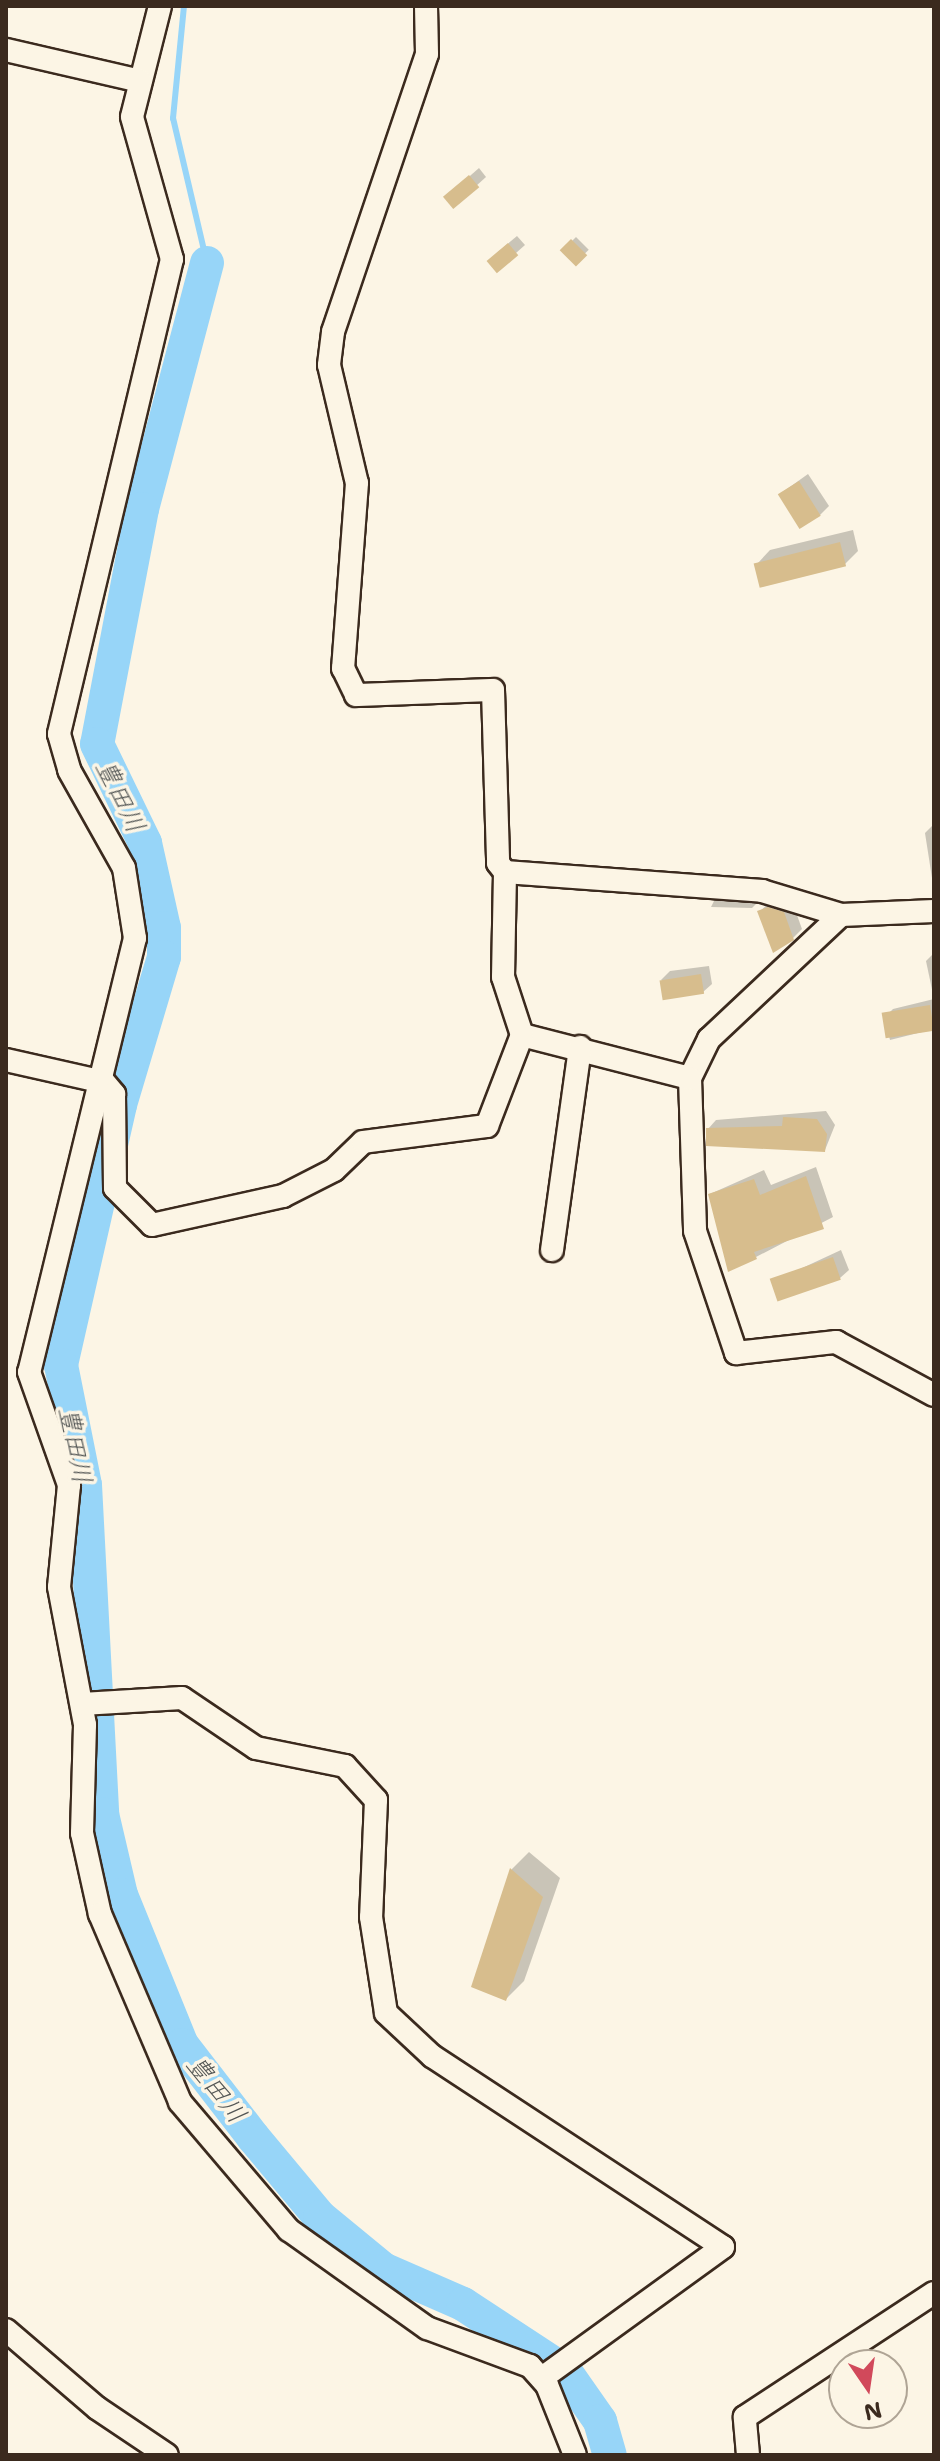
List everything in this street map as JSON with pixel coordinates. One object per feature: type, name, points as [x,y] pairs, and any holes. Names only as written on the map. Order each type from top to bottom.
[{"type":"street","points":[[160,6],[132,117],[172,259],[59,734],[133,900],[135,938],[104,1082],[40,1305],[29,1372],[69,1485],[59,1587],[82,1704],[82,1833],[100,1914],[180,2102],[289,2230],[427,2328],[506,2352],[542,2378],[575,2455]]},
{"type":"street","points":[[426,6],[427,54],[333,332],[329,365],[357,483],[343,668],[356,695],[493,690],[498,863],[505,872],[762,891],[841,915],[934,911]]},
{"type":"street","points":[[6,50],[140,81]]},
{"type":"street","points":[[6,1060],[104,1082],[114,1094],[115,1188],[142,1219],[172,1224],[283,1196],[334,1170],[363,1142],[487,1126],[522,1035],[503,977],[499,883],[505,872]]},
{"type":"street","points":[[841,915],[709,1039],[690,1078],[695,1231],[736,1353],[836,1342],[934,1395]]},
{"type":"street","points":[[522,1035],[580,1047],[690,1078]]},
{"type":"street","points":[[552,1250],[580,1047]]},
{"type":"street","points":[[82,1704],[182,1698],[256,1748],[345,1766],[365,1783],[376,1800],[371,1917],[386,2013],[432,2056],[723,2247],[542,2378]]},
{"type":"street","points":[[748,2455],[745,2417],[934,2293]]},
{"type":"street","points":[[6,2330],[97,2408],[167,2455]]},
{"type":"building","points":[[469,175],[479,187],[453,209],[443,197]]},
{"type":"building","points":[[571,239],[587,255],[576,267],[560,250]]},
{"type":"building","points":[[508,243],[518,255],[497,273],[487,261]]},
{"type":"building","points":[[799,481],[821,516],[800,529],[778,494]]},
{"type":"building","points":[[840,542],[846,566],[760,588],[754,564]]},
{"type":"building","points":[[768,907],[784,912],[794,940],[773,953],[757,911]]},
{"type":"building","points":[[701,974],[704,994],[663,1000],[660,981]]},
{"type":"building","points":[[930,1005],[934,1031],[886,1038],[882,1013]]},
{"type":"building","points":[[783,1117],[817,1119],[827,1134],[825,1152],[706,1146],[706,1128],[782,1126]]},
{"type":"building","points":[[806,1176],[824,1229],[754,1252],[757,1259],[728,1272],[708,1194],[754,1179],[760,1195]]},
{"type":"building","points":[[833,1257],[841,1280],[777,1302],[770,1279]]},
{"type":"building","points":[[510,1868],[543,1897],[506,2001],[471,1987]]},
{"type":"waterway","points":[[184,6],[173,118],[207,263]]},
{"type":"waterway","name":"豊田川","points":[[207,263],[142,509],[97,744],[145,843],[164,928],[164,957],[120,1105],[61,1365],[85,1485],[102,1814],[121,1895],[182,2045],[253,2137],[320,2217],[383,2269],[463,2304],[565,2371],[600,2421],[610,2455]]}]
